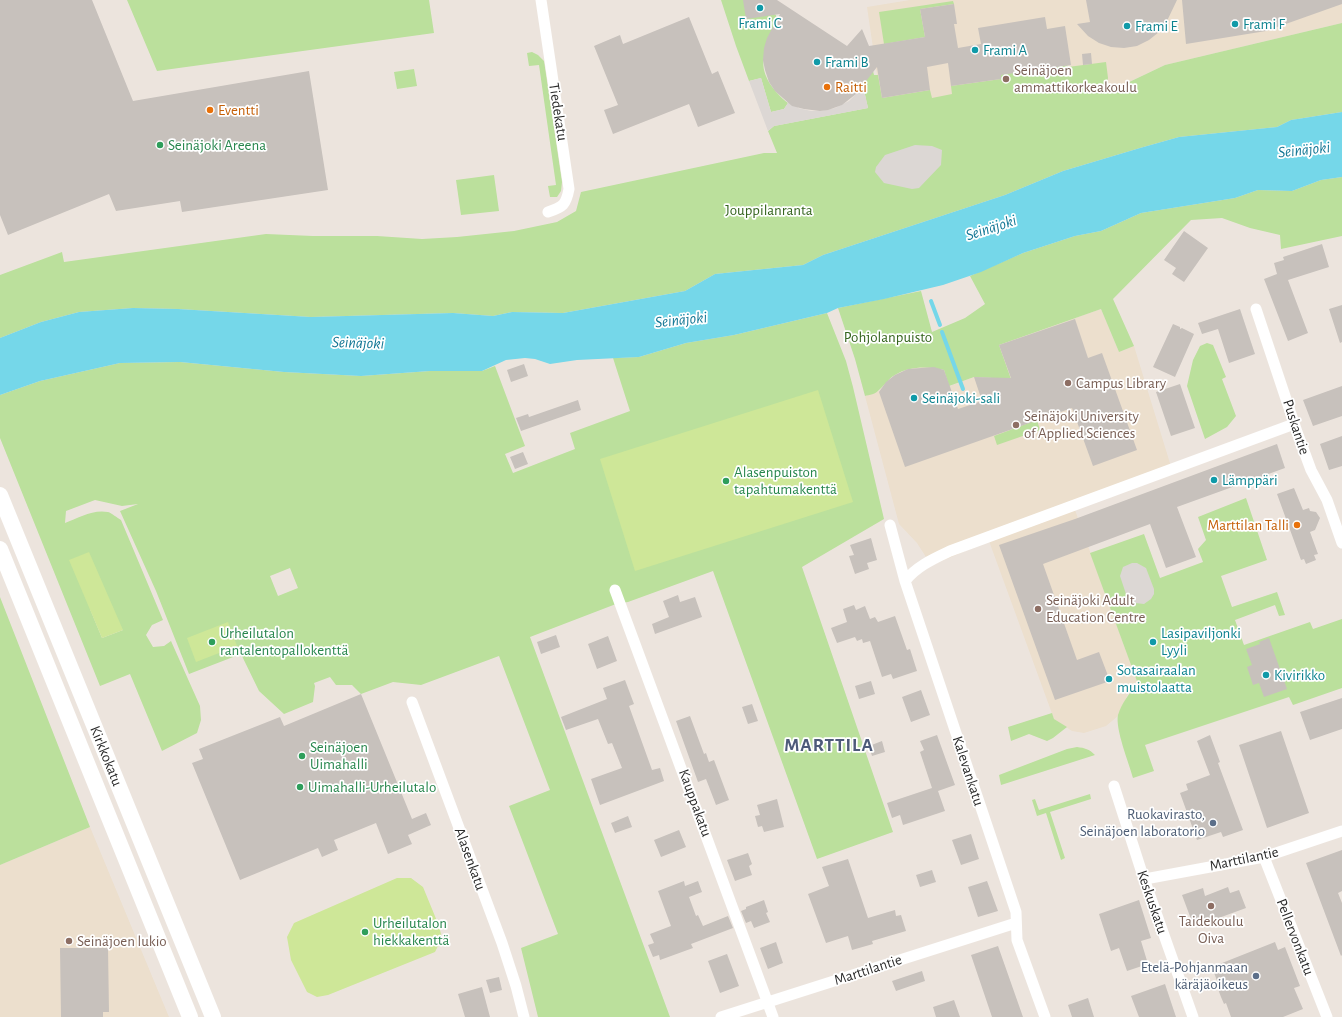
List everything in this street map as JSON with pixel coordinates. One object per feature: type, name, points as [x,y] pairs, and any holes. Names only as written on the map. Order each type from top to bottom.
[{"type":"main road","name":"Kirkkokatu","points":[[0,495],[214,1017]]},
{"type":"main road","name":"Kirkkokatu","points":[[0,549],[190,1017]]},
{"type":"street","name":"Tiedekatu","points":[[541,0],[569,189],[567,201],[561,208],[548,212]]},
{"type":"street","name":"Puskantie","points":[[1256,309],[1294,424],[1311,470],[1327,500],[1342,543]]},
{"type":"street","points":[[905,580],[920,566],[950,551],[1294,424]]},
{"type":"street","name":"Kalevankatu","points":[[890,525],[905,580],[1016,912],[1017,940],[1045,1017]]},
{"type":"street","name":"Kauppakatu","points":[[615,590],[773,1017]]},
{"type":"street","name":"Alasenkatu","points":[[412,702],[502,943],[524,1017]]},
{"type":"street","name":"Keskuskatu","points":[[1114,786],[1144,879],[1193,1017]]},
{"type":"street","name":"Marttilantie","points":[[1144,879],[1264,857],[1342,831]]},
{"type":"street","name":"Pellervonkatu","points":[[1264,857],[1327,1017]]},
{"type":"street","name":"Marttilantie","points":[[721,1017],[1016,923]]},
{"type":"shaded area","name":"Seinäjoen ammattikorkeakoulu","points":[[910,0],[1342,0],[1342,23],[1165,65],[1103,94],[886,136],[867,7]]},
{"type":"shaded area","points":[[761,78],[771,112],[784,109],[795,92],[798,108],[811,111],[820,111],[835,108],[849,101],[863,86],[868,108],[774,126],[768,131],[749,81]]},
{"type":"shaded area","points":[[915,145],[932,146],[942,150],[941,165],[919,188],[912,189],[884,183],[875,172],[876,167],[885,155]]},
{"type":"shaded area","name":"Seinäjoki University of Applied Sciences","points":[[1101,309],[1119,352],[1134,346],[1173,473],[1075,510],[1138,684],[1128,694],[1118,716],[1106,726],[1084,733],[1072,731],[1054,719],[989,541],[928,567],[926,557],[917,543],[899,524],[865,396],[879,391],[886,382],[895,375],[908,369],[922,367],[934,367],[944,370],[950,386],[974,377],[1011,379],[999,345]]},
{"type":"shaded area","points":[[1132,563],[1137,563],[1146,568],[1154,589],[1154,594],[1151,599],[1144,604],[1135,603],[1127,597],[1120,576],[1123,567]]},
{"type":"shaded area","name":"Seinäjoen lukio","points":[[90,827],[169,1017],[0,1017],[0,865]]},
{"type":"green space","points":[[127,0],[429,0],[434,33],[157,71]]},
{"type":"green space","points":[[721,0],[743,0],[776,15],[776,24],[763,65],[770,84],[788,103],[784,109],[771,112],[761,78],[749,81]]},
{"type":"green space","points":[[953,1],[954,4],[920,9],[925,37],[884,44],[879,12]]},
{"type":"green space","name":"Jouppilanranta","points":[[1342,23],[1342,112],[1291,120],[1277,127],[1179,137],[1140,148],[1063,171],[1005,195],[823,255],[803,265],[715,274],[685,291],[563,313],[512,312],[493,316],[453,313],[311,317],[178,309],[133,308],[79,312],[41,322],[0,338],[0,275],[62,252],[64,262],[266,234],[377,236],[422,239],[514,231],[557,222],[576,211],[581,192],[764,153],[777,153],[768,131],[774,126],[868,108],[863,86],[872,67],[874,75],[878,75],[882,98],[930,90],[932,98],[952,94],[951,86],[1001,79],[998,54],[1017,73],[1067,65],[1068,67],[1106,62],[1108,78],[1104,94],[1165,65]]},
{"type":"green space","points":[[532,52],[544,61],[562,182],[561,191],[557,197],[550,197],[548,186],[556,185],[539,65],[529,66],[527,53]]},
{"type":"green space","points":[[414,69],[417,86],[397,89],[394,72]]},
{"type":"green space","points":[[494,175],[499,211],[461,215],[456,180]]},
{"type":"green space","name":"Pohjolanpuisto","points":[[1342,177],[1342,236],[1281,249],[1280,235],[1250,228],[1222,218],[1191,220],[1113,299],[1134,346],[1119,352],[1101,309],[999,345],[1011,379],[974,377],[949,386],[944,370],[932,368],[912,368],[900,372],[890,378],[876,392],[865,396],[855,359],[838,308],[921,291],[932,332],[965,318],[985,304],[970,276],[1023,253],[1075,236],[1101,231],[1141,213],[1235,198],[1258,190],[1292,191],[1321,180]]},
{"type":"green space","points":[[827,313],[846,361],[884,519],[802,567],[893,832],[817,859],[713,571],[628,602],[616,604],[530,637],[670,1017],[538,1017],[521,948],[558,934],[509,806],[550,790],[499,656],[421,685],[393,682],[361,694],[352,685],[336,685],[330,677],[314,683],[313,702],[284,714],[259,691],[241,654],[189,674],[156,591],[120,511],[138,504],[122,506],[95,500],[66,511],[65,523],[86,514],[102,511],[110,513],[121,520],[163,620],[152,625],[146,635],[153,647],[164,646],[171,641],[200,706],[201,720],[197,733],[162,751],[130,674],[100,686],[0,438],[0,395],[40,381],[120,363],[180,362],[284,372],[361,376],[430,371],[482,371],[495,366],[525,446],[505,454],[513,473],[575,449],[570,433],[630,411],[613,358],[639,357],[686,343],[734,335]],"holes":[[[290,568],[298,588],[278,596],[270,576]],[[90,609],[123,630],[102,638]]]},
{"type":"green space","points":[[1207,343],[1213,345],[1226,377],[1222,379],[1236,416],[1227,427],[1205,439],[1187,386],[1193,360],[1200,346]]},
{"type":"green space","name":"Alasenpuiston tapahtumakenttä","points":[[818,390],[853,502],[635,571],[600,459]]},
{"type":"green space","points":[[1037,420],[1040,430],[997,445],[994,436]]},
{"type":"green space","points":[[1246,498],[1267,560],[1221,576],[1232,607],[1277,592],[1285,615],[1279,616],[1275,605],[1235,620],[1244,645],[1310,622],[1313,629],[1342,619],[1342,688],[1293,705],[1289,697],[1145,745],[1154,771],[1133,778],[1120,737],[1118,715],[1124,702],[1138,684],[1090,553],[1144,534],[1160,578],[1203,562],[1198,549],[1206,540],[1198,517]]},
{"type":"green space","points":[[89,552],[123,630],[102,638],[69,560]]},
{"type":"green space","points":[[0,597],[90,827],[0,865]]},
{"type":"green space","name":"Urheilutalon rantalentopallokenttä","points":[[228,622],[237,646],[196,662],[187,638]]},
{"type":"green space","points":[[1052,713],[1054,719],[1067,727],[1053,738],[1047,741],[1029,734],[1011,741],[1008,727]]},
{"type":"green space","points":[[1077,747],[1087,749],[1095,755],[1001,785],[999,775],[1067,749]]},
{"type":"green space","points":[[1090,794],[1091,799],[1050,812],[1065,858],[1061,860],[1046,813],[1037,816],[1032,800],[1035,799],[1039,810]]},
{"type":"green space","name":"Urheilutalon hiekkakenttä","points":[[397,878],[411,878],[423,887],[439,926],[442,938],[435,952],[328,995],[317,997],[307,992],[291,960],[287,937],[294,923]]},
{"type":"water","name":"Seinäjoki","points":[[1342,112],[1342,177],[1321,180],[1292,191],[1258,190],[1235,198],[1141,213],[1101,231],[1075,236],[1023,253],[981,272],[943,285],[838,308],[827,313],[734,335],[686,343],[639,357],[577,360],[550,364],[535,359],[525,358],[506,360],[482,371],[430,371],[361,376],[284,372],[180,362],[120,363],[40,381],[0,395],[0,338],[41,322],[79,312],[133,308],[178,309],[311,317],[453,313],[493,316],[512,312],[563,313],[685,291],[715,274],[803,265],[823,255],[1005,195],[1063,171],[1179,137],[1277,127],[1291,120]]},
{"type":"building","name":"Seinäjoki Areena","points":[[0,0],[92,0],[133,101],[309,71],[328,190],[182,212],[180,201],[116,211],[109,194],[8,235],[0,215]]},
{"type":"building","points":[[743,0],[777,0],[847,46],[862,29],[869,46],[925,37],[920,9],[954,4],[957,24],[954,24],[958,48],[981,44],[978,28],[1045,17],[1047,29],[1065,26],[1071,65],[1001,75],[1001,79],[951,86],[948,63],[927,67],[930,90],[882,98],[877,67],[856,94],[842,105],[820,111],[804,109],[792,106],[775,91],[769,82],[765,70],[763,60],[764,48],[767,38],[780,14],[746,19]]},
{"type":"building","name":"Frami E","points":[[1086,0],[1177,0],[1166,23],[1159,32],[1149,40],[1137,46],[1124,48],[1111,47],[1099,43],[1088,36],[1077,24],[1090,22]]},
{"type":"building","name":"Frami F","points":[[1182,0],[1342,0],[1342,4],[1266,31],[1186,44]]},
{"type":"building","points":[[689,17],[712,74],[718,71],[735,113],[698,127],[689,104],[613,134],[604,110],[618,105],[594,46],[620,35],[623,44]]},
{"type":"building","points":[[1091,53],[1092,64],[1083,65],[1082,54]]},
{"type":"building","points":[[1184,231],[1208,248],[1184,282],[1172,274],[1176,268],[1164,260]]},
{"type":"building","points":[[1322,244],[1329,267],[1288,280],[1308,333],[1288,341],[1264,279],[1277,274],[1274,263],[1284,260],[1283,257]]},
{"type":"building","points":[[1342,305],[1342,342],[1340,343],[1329,309]]},
{"type":"building","points":[[1240,309],[1255,354],[1229,363],[1218,329],[1202,334],[1198,323]]},
{"type":"building","points":[[1075,319],[1088,358],[1102,353],[1137,450],[1093,466],[1072,408],[905,467],[879,392],[886,382],[895,375],[908,369],[934,367],[944,370],[958,409],[982,401],[974,377],[1011,378],[999,345]]},
{"type":"building","points":[[1173,324],[1180,327],[1180,329],[1182,328],[1194,334],[1175,377],[1153,367]]},
{"type":"building","points":[[524,364],[528,376],[511,382],[507,370]]},
{"type":"building","points":[[1180,384],[1195,428],[1171,436],[1156,392]]},
{"type":"building","points":[[1342,386],[1342,416],[1313,426],[1303,400]]},
{"type":"building","points":[[578,400],[581,410],[521,431],[516,418],[528,414],[529,417]]},
{"type":"building","points":[[1342,436],[1342,466],[1329,470],[1320,444]]},
{"type":"building","points":[[1277,444],[1285,468],[1177,507],[1196,557],[1166,568],[1150,524],[1043,564],[1077,660],[1099,652],[1110,681],[1055,700],[999,545],[1075,519]]},
{"type":"building","points":[[523,452],[528,464],[515,469],[510,457]]},
{"type":"building","points":[[1294,488],[1303,510],[1309,508],[1310,511],[1316,512],[1320,518],[1315,530],[1310,532],[1318,554],[1314,555],[1316,560],[1306,564],[1304,559],[1301,560],[1277,494]]},
{"type":"building","points":[[871,538],[877,560],[867,563],[869,569],[855,574],[849,556],[854,555],[850,545]]},
{"type":"building","points":[[678,595],[680,602],[695,597],[702,617],[655,634],[652,624],[669,617],[663,601]]},
{"type":"building","points":[[854,605],[856,610],[865,606],[870,619],[875,617],[878,622],[895,616],[907,650],[910,649],[917,671],[893,679],[891,674],[882,677],[870,641],[863,643],[862,639],[857,641],[855,637],[837,643],[831,628],[847,622],[843,609]]},
{"type":"building","points":[[556,635],[560,647],[541,654],[537,642]]},
{"type":"building","points":[[608,636],[617,661],[597,669],[588,644]]},
{"type":"building","name":"Kivirikko","points":[[1269,638],[1287,689],[1264,697],[1259,683],[1253,685],[1247,667],[1252,665],[1246,649],[1260,644],[1259,642]]},
{"type":"building","points":[[625,680],[634,704],[629,706],[652,770],[660,768],[664,781],[600,805],[591,779],[622,768],[612,743],[608,744],[598,719],[566,730],[561,717],[607,699],[603,688]]},
{"type":"building","points":[[871,681],[875,694],[859,699],[855,686]]},
{"type":"building","points":[[921,690],[930,715],[911,722],[902,697]]},
{"type":"building","name":"Uimahalli-Urheilutalo","points":[[361,694],[412,819],[426,813],[431,825],[408,835],[412,844],[388,854],[376,823],[334,840],[338,850],[322,857],[318,848],[240,880],[192,763],[203,759],[199,749],[280,717],[284,726]]},
{"type":"building","points":[[1342,698],[1342,729],[1310,740],[1300,712]]},
{"type":"building","points":[[752,704],[758,721],[748,724],[742,707]]},
{"type":"building","points":[[690,716],[704,754],[706,753],[709,762],[714,760],[729,800],[716,805],[706,779],[698,782],[676,721]]},
{"type":"building","points":[[1281,731],[1309,813],[1267,828],[1239,745]]},
{"type":"building","points":[[937,735],[955,785],[938,791],[945,811],[903,825],[900,815],[892,818],[887,803],[932,788],[920,752],[924,750],[920,741]]},
{"type":"building","points":[[1210,735],[1220,762],[1218,763],[1243,830],[1223,837],[1221,832],[1197,840],[1180,793],[1188,790],[1186,784],[1210,775],[1197,741]]},
{"type":"building","points":[[882,741],[885,752],[872,756],[869,746]]},
{"type":"building","points":[[777,799],[784,827],[764,832],[762,826],[758,827],[755,816],[760,815],[757,805]]},
{"type":"building","points":[[628,816],[632,827],[615,833],[611,823]]},
{"type":"building","points":[[679,830],[686,847],[661,857],[654,840]]},
{"type":"building","points":[[971,834],[979,859],[961,865],[952,840]]},
{"type":"building","points":[[1342,850],[1342,891],[1338,893],[1342,903],[1341,956],[1306,863]]},
{"type":"building","points":[[748,853],[752,864],[749,866],[752,875],[735,881],[727,860]]},
{"type":"building","points":[[848,859],[868,918],[895,910],[896,916],[901,915],[906,931],[872,941],[873,944],[852,950],[848,936],[826,943],[808,894],[829,886],[822,867]]},
{"type":"building","points":[[932,870],[936,882],[920,887],[916,875]]},
{"type":"building","points":[[684,881],[685,886],[698,881],[702,892],[689,897],[696,916],[698,915],[703,926],[728,916],[733,928],[691,944],[693,948],[660,960],[659,955],[653,957],[648,945],[654,943],[650,934],[671,926],[658,891]]},
{"type":"building","points":[[987,881],[998,911],[978,917],[968,887]]},
{"type":"building","points":[[1228,887],[1230,893],[1239,890],[1246,908],[1194,927],[1182,895],[1203,888],[1205,896]]},
{"type":"building","points":[[764,900],[768,912],[766,913],[770,922],[754,928],[751,921],[746,923],[741,911],[746,909],[746,907]]},
{"type":"building","points":[[1139,900],[1151,938],[1141,941],[1148,964],[1127,971],[1119,948],[1111,951],[1099,914]]},
{"type":"building","points":[[776,942],[783,963],[768,969],[760,948]]},
{"type":"building","name":"Etelä-Pohjanmaan käräjäoikeus","points":[[1275,942],[1278,950],[1285,947],[1300,986],[1294,988],[1303,1009],[1283,1017],[1231,1017],[1226,1003],[1224,1004],[1221,997],[1218,989],[1220,989],[1212,967]]},
{"type":"building","points":[[998,946],[1023,1017],[992,1017],[971,955]]},
{"type":"building","points":[[60,948],[108,948],[109,1012],[103,1012],[103,1017],[61,1017]]},
{"type":"building","points":[[727,954],[739,986],[720,993],[708,961]]},
{"type":"building","points":[[922,971],[925,981],[896,991],[892,981]]},
{"type":"building","points":[[499,977],[502,990],[490,993],[486,980]]},
{"type":"building","points":[[1165,984],[1176,1017],[1139,1017],[1131,996]]},
{"type":"building","points":[[482,987],[490,1017],[465,1017],[458,994]]},
{"type":"building","points":[[1088,998],[1094,1017],[1072,1017],[1068,1005]]},
{"type":"building","points":[[954,1000],[960,1017],[936,1017],[933,1007]]},
{"type":"waterway","points":[[931,301],[940,325]]},
{"type":"waterway","points":[[942,332],[963,389]]},
{"type":"place","name":"Frami C","points":[[760,8]]},
{"type":"place","name":"Frami F","points":[[1235,24]]},
{"type":"place","name":"Frami E","points":[[1127,26]]},
{"type":"place","name":"Frami A","points":[[975,50]]},
{"type":"place","name":"Frami B","points":[[817,62]]},
{"type":"place","name":"Seinäjoen ammattikorkeakoulu","points":[[1006,79]]},
{"type":"place","name":"Raitti","points":[[827,87]]},
{"type":"place","name":"Eventti","points":[[210,110]]},
{"type":"place","name":"Seinäjoki Areena","points":[[160,145]]},
{"type":"place","name":"Campus Library","points":[[1068,383]]},
{"type":"place","name":"Seinäjoki-sali","points":[[914,398]]},
{"type":"place","name":"Seinäjoki University of Applied Sciences","points":[[1016,425]]},
{"type":"place","name":"Lämppäri","points":[[1214,480]]},
{"type":"place","name":"Alasenpuiston tapahtumakenttä","points":[[726,481]]},
{"type":"place","name":"Marttilan Talli","points":[[1297,525]]},
{"type":"place","name":"Seinäjoki Adult Education Centre","points":[[1038,609]]},
{"type":"place","name":"Urheilutalon rantalentopallokenttä","points":[[212,642]]},
{"type":"place","name":"Lasipaviljonki Lyyli","points":[[1153,642]]},
{"type":"place","name":"Kivirikko","points":[[1266,675]]},
{"type":"place","name":"Sotasairaalan muistolaatta","points":[[1109,679]]},
{"type":"place","name":"Seinäjoen Uimahalli","points":[[302,756]]},
{"type":"place","name":"Uimahalli-Urheilutalo","points":[[300,787]]},
{"type":"place","name":"Ruokavirasto, Seinäjoen laboratorio","points":[[1213,823]]},
{"type":"place","name":"Taidekoulu Oiva","points":[[1211,906]]},
{"type":"place","name":"Urheilutalon hiekkakenttä","points":[[365,932]]},
{"type":"place","name":"Seinäjoen lukio","points":[[69,941]]},
{"type":"place","name":"Etelä-Pohjanmaan käräjäoikeus","points":[[1256,976]]},
{"type":"district","name":"MARTTILA","points":[[829,745]]}]
